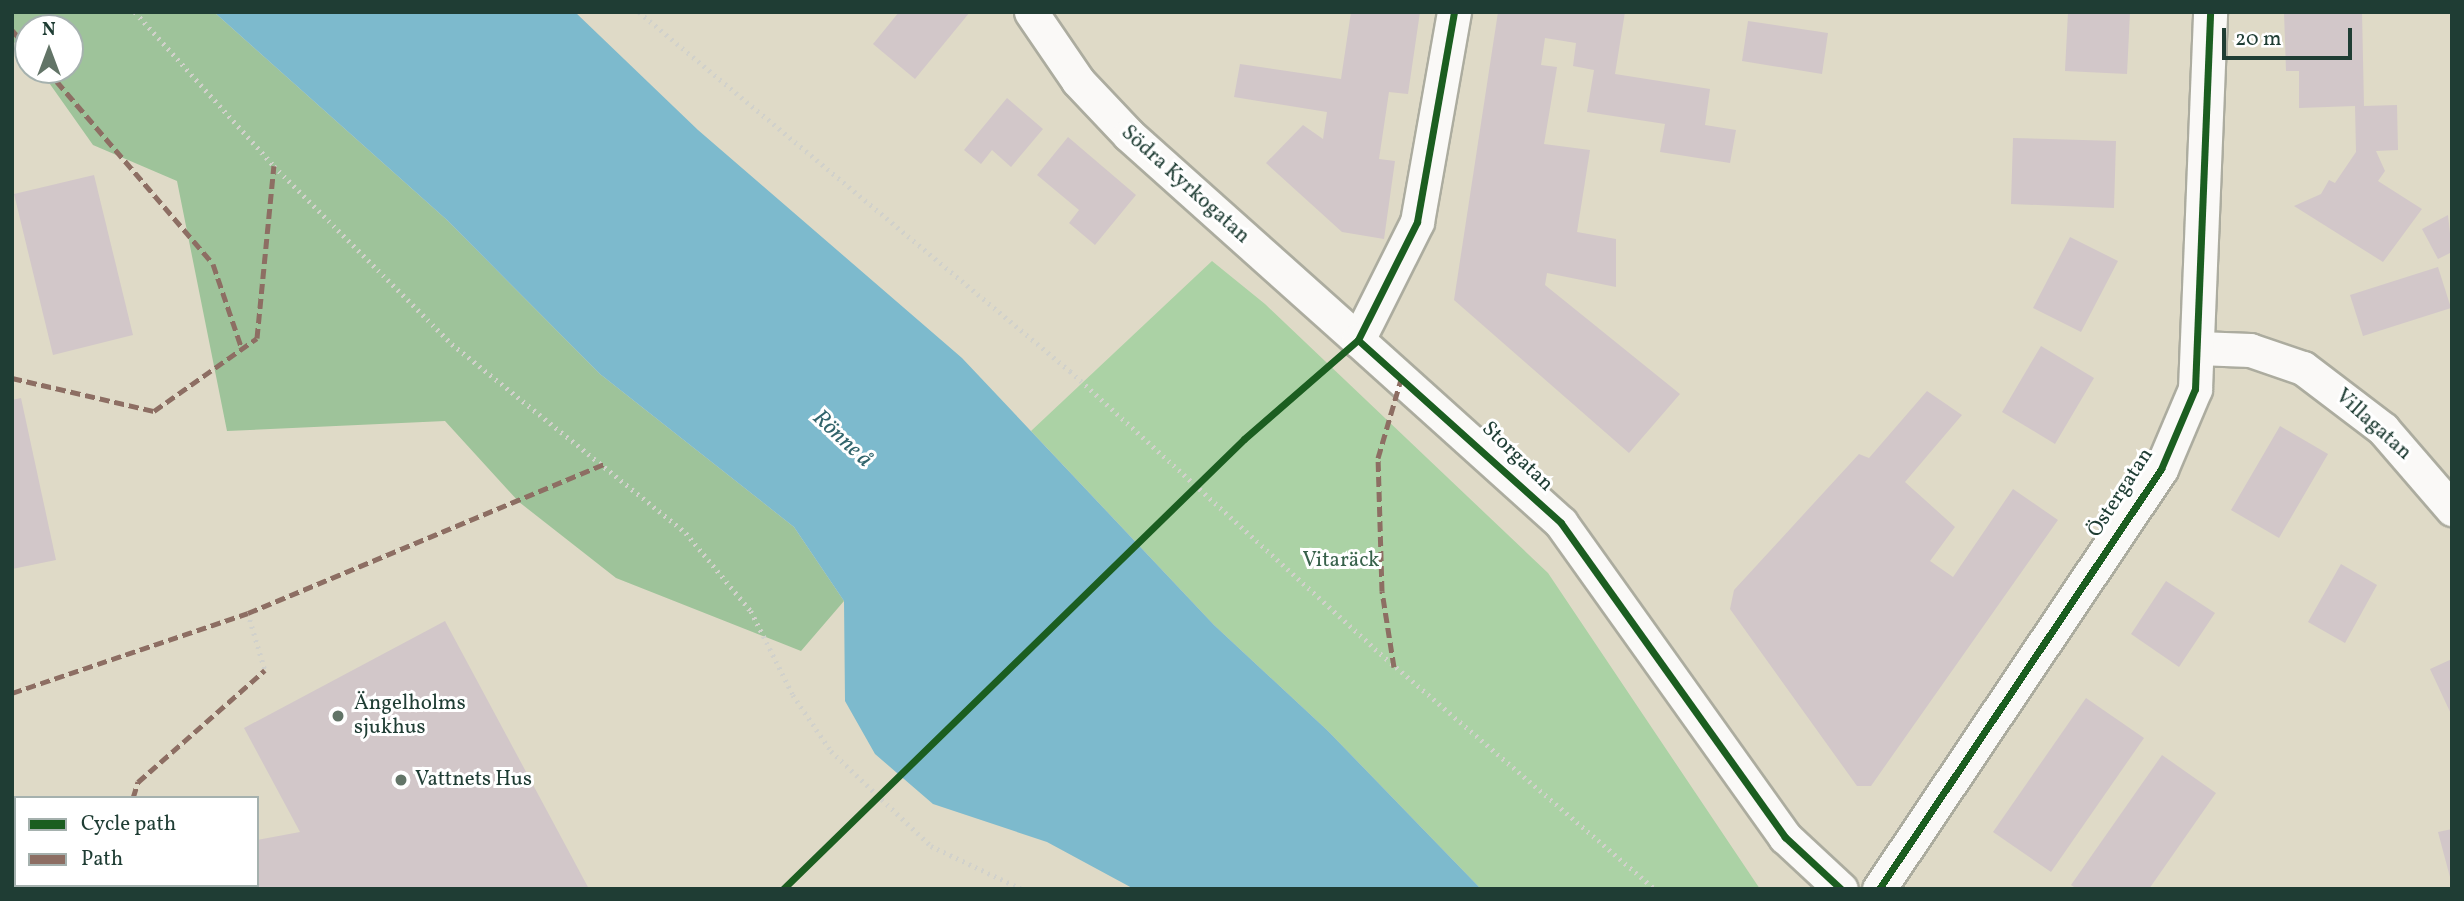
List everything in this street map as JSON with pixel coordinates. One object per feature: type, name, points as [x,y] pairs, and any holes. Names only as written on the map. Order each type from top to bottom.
[{"type":"street","name":"Södra Kyrkogatan","points":[[1031,12],[1078,82],[1129,135],[1358,340]]},
{"type":"street","points":[[1358,340],[1417,222],[1454,12]]},
{"type":"street","name":"Östergatan","points":[[1879,889],[2161,470],[2195,389],[2210,12]]},
{"type":"street","name":"Storgatan","points":[[1358,340],[1561,523],[1785,837],[1841,889]]},
{"type":"street","name":"Villagatan","points":[[2198,348],[2250,350],[2303,368],[2382,429],[2452,509]]},
{"type":"path","points":[[135,12],[274,166],[452,344],[686,533],[751,611],[793,695],[831,751],[931,846],[1022,889]]},
{"type":"path","points":[[639,12],[1070,370],[1374,649],[1655,889]]},
{"type":"path","points":[[248,613],[265,670]]},
{"type":"green space","points":[[12,12],[214,12],[447,220],[600,374],[794,527],[844,601],[801,651],[616,578],[519,502],[445,421],[227,431],[177,181],[93,145],[50,84],[84,84],[84,14],[14,14],[14,42]]},
{"type":"green space","name":"Vitaräck","points":[[1212,261],[1265,304],[1548,573],[1760,889],[1481,889],[1328,731],[1214,625],[1031,431]]},
{"type":"water","name":"Rönne å","points":[[214,12],[575,12],[698,130],[962,358],[1214,625],[1328,731],[1481,889],[1134,889],[1047,842],[933,804],[875,754],[845,701],[844,601],[794,527],[600,374],[447,220]]},
{"type":"building","points":[[899,12],[970,12],[915,79],[873,44]]},
{"type":"building","points":[[1351,12],[1420,12],[1408,94],[1389,92],[1379,159],[1395,161],[1384,239],[1342,232],[1266,163],[1303,125],[1323,139],[1327,112],[1234,97],[1240,64],[1341,79]]},
{"type":"building","points":[[1498,12],[1625,12],[1615,74],[1710,89],[1705,125],[1736,130],[1730,163],[1660,152],[1665,124],[1587,112],[1594,70],[1573,66],[1576,43],[1545,38],[1541,65],[1557,67],[1544,144],[1590,150],[1577,232],[1616,239],[1616,287],[1547,273],[1545,285],[1680,394],[1629,453],[1454,300]]},
{"type":"building","points":[[2068,12],[2130,12],[2127,74],[2065,71]]},
{"type":"building","points":[[2284,12],[2362,12],[2364,106],[2397,105],[2398,150],[2376,151],[2385,171],[2378,181],[2422,209],[2383,262],[2294,206],[2321,194],[2329,180],[2335,183],[2356,152],[2355,106],[2299,108],[2299,71],[2286,71]]},
{"type":"building","points":[[1748,21],[1828,33],[1822,74],[1742,61]]},
{"type":"building","points":[[1007,98],[1043,129],[1011,167],[992,150],[981,164],[964,150]]},
{"type":"building","points":[[1068,137],[1136,195],[1095,245],[1069,223],[1079,210],[1037,175]]},
{"type":"building","points":[[2013,138],[2116,141],[2114,208],[2011,204]]},
{"type":"building","points":[[94,175],[133,335],[53,355],[14,194]]},
{"type":"building","points":[[2448,215],[2452,252],[2438,259],[2422,229]]},
{"type":"building","points":[[2070,237],[2118,261],[2081,332],[2033,308]]},
{"type":"building","points":[[2438,267],[2451,308],[2363,336],[2350,295]]},
{"type":"building","points":[[2041,346],[2094,378],[2055,444],[2002,412]]},
{"type":"building","points":[[1927,391],[1962,415],[1905,482],[1955,527],[1930,561],[1953,577],[2013,489],[2058,520],[1871,786],[1857,786],[1730,609],[1734,590],[1859,454],[1869,458]]},
{"type":"building","points":[[21,398],[56,560],[12,569],[12,400]]},
{"type":"building","points":[[2280,426],[2328,454],[2279,538],[2231,510]]},
{"type":"building","points":[[2341,564],[2377,585],[2345,643],[2308,622]]},
{"type":"building","points":[[2166,581],[2215,613],[2179,667],[2131,634]]},
{"type":"building","name":"Vattnets Hus","points":[[445,621],[589,889],[165,889],[259,887],[259,840],[300,832],[244,728]]},
{"type":"building","points":[[2452,659],[2452,716],[2430,669]]},
{"type":"building","points":[[2086,698],[2144,738],[2051,872],[1993,832]]},
{"type":"building","points":[[2162,755],[2216,793],[2149,889],[2077,889],[2071,885]]},
{"type":"building","points":[[2452,829],[2452,881],[2451,881],[2438,832]]},
{"type":"marked path","points":[[59,84],[213,264],[242,349]]},
{"type":"marked path","points":[[12,378],[154,411],[257,338],[274,166]]},
{"type":"marked path","points":[[1394,667],[1382,591],[1378,458],[1402,376]]},
{"type":"marked path","points":[[12,693],[248,613],[604,464]]},
{"type":"marked path","points":[[134,796],[138,782],[265,670]]},
{"type":"cycle path","points":[[1454,12],[1417,222],[1358,340],[1561,523],[1785,837],[1841,889]]},
{"type":"cycle path","points":[[1879,889],[2161,469],[2195,389],[2210,12]]},
{"type":"cycle path","points":[[783,889],[1244,439],[1358,340]]},
{"type":"place","name":"Ängelholms sjukhus","points":[[338,716]]},
{"type":"place","name":"Vattnets Hus","points":[[401,780]]}]
